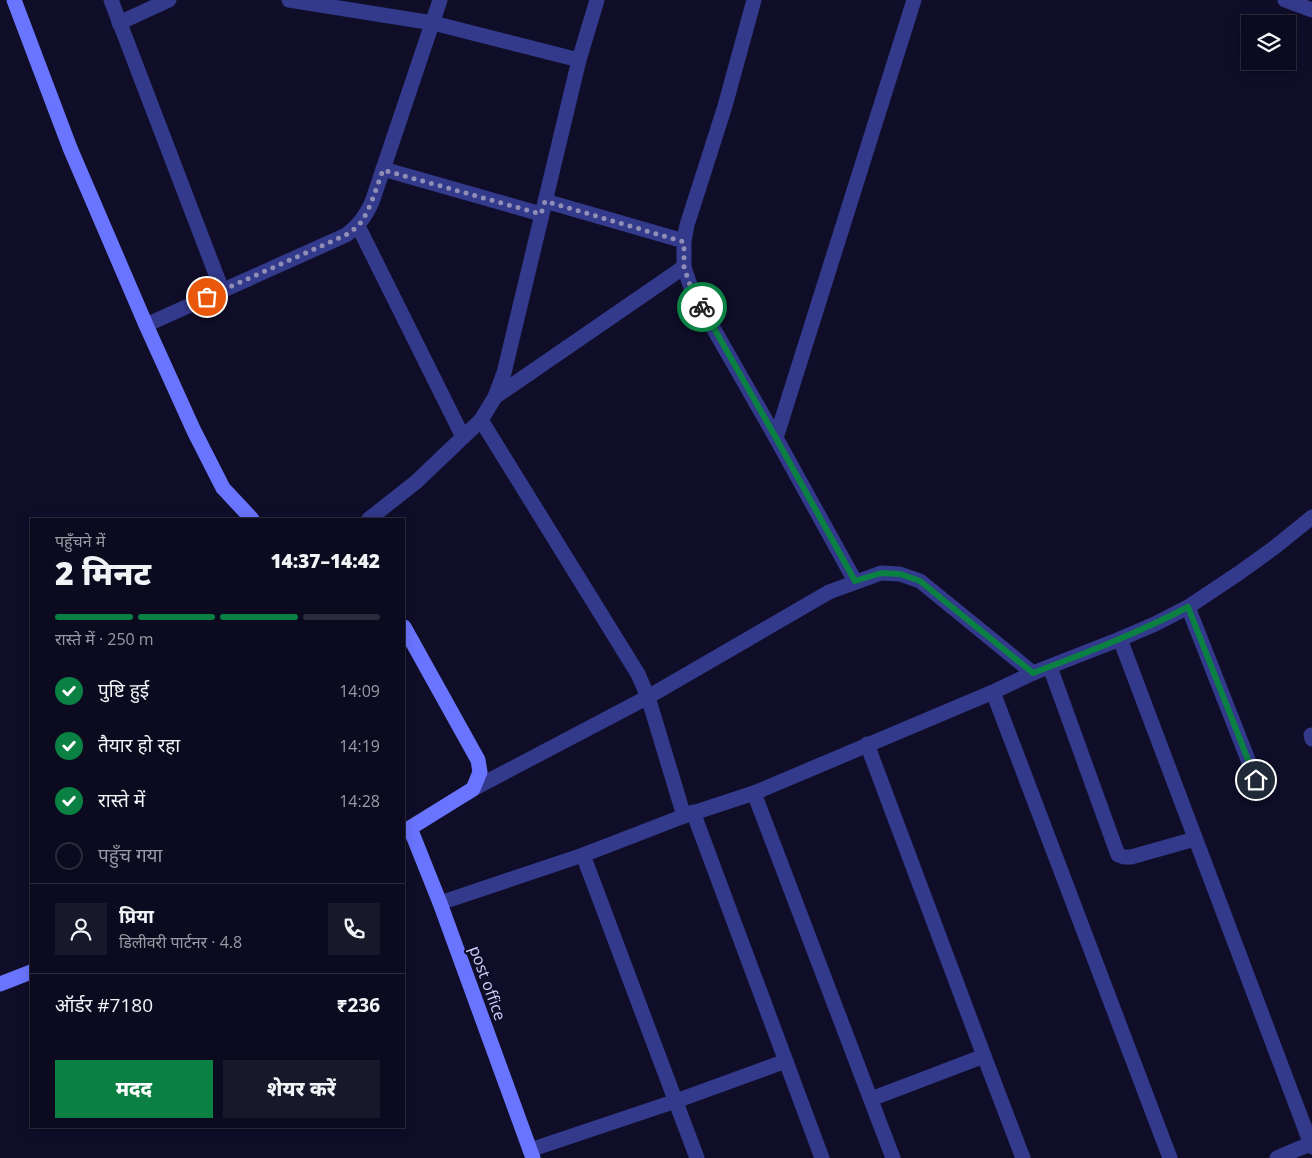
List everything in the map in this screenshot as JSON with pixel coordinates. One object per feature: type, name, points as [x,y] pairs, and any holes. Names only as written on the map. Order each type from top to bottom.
[{"type":"street","points":[[14,0],[70,148],[194,431],[223,488],[251,518]]},
{"type":"street","points":[[110,0],[222,290]]},
{"type":"street","points":[[119,23],[169,0]]},
{"type":"street","points":[[289,0],[433,22],[579,60]]},
{"type":"street","points":[[146,325],[346,235],[358,226],[372,202],[440,0]]},
{"type":"street","points":[[370,518],[416,482],[481,420],[495,396],[504,372],[579,60],[597,0]]},
{"type":"street","points":[[754,0],[725,106],[687,224],[684,242],[684,267],[692,291],[855,581]]},
{"type":"street","points":[[776,438],[914,0]]},
{"type":"street","points":[[1285,0],[1312,10]]},
{"type":"street","points":[[383,170],[684,242]]},
{"type":"street","points":[[358,226],[463,437]]},
{"type":"street","points":[[495,396],[684,267]]},
{"type":"street","points":[[481,420],[638,674],[648,697],[688,814],[786,1061],[822,1158]]},
{"type":"street","points":[[440,903],[583,855],[688,814],[754,793],[993,692],[1033,673],[1120,640],[1188,607],[1247,568],[1312,517]]},
{"type":"street","points":[[407,829],[473,789],[648,697],[829,592],[881,573],[900,574],[920,581],[1033,673]]},
{"type":"street","points":[[1188,607],[1256,780]]},
{"type":"street","points":[[405,629],[478,760],[480,772],[473,789]]},
{"type":"street","points":[[1120,640],[1312,1144],[1277,1158]]},
{"type":"street","points":[[1050,667],[1118,854],[1124,857],[1131,857],[1195,839]]},
{"type":"street","points":[[993,692],[1170,1158]]},
{"type":"street","points":[[868,744],[1023,1158]]},
{"type":"street","points":[[754,793],[893,1158]]},
{"type":"street","name":"post office","points":[[407,829],[440,903],[532,1154]]},
{"type":"street","points":[[583,855],[697,1158]]},
{"type":"street","points":[[0,984],[30,972]]},
{"type":"street","points":[[871,1099],[984,1056]]},
{"type":"street","points":[[532,1154],[786,1061]]},
{"type":"way so far","points":[[207,297],[346,235],[358,226],[366,214],[383,170],[541,214],[545,201],[684,242],[684,267],[692,291],[702,307]]},
{"type":"route","points":[[702,307],[855,581],[881,573],[900,574],[920,581],[1033,673],[1120,640],[1188,607],[1256,780]]}]
